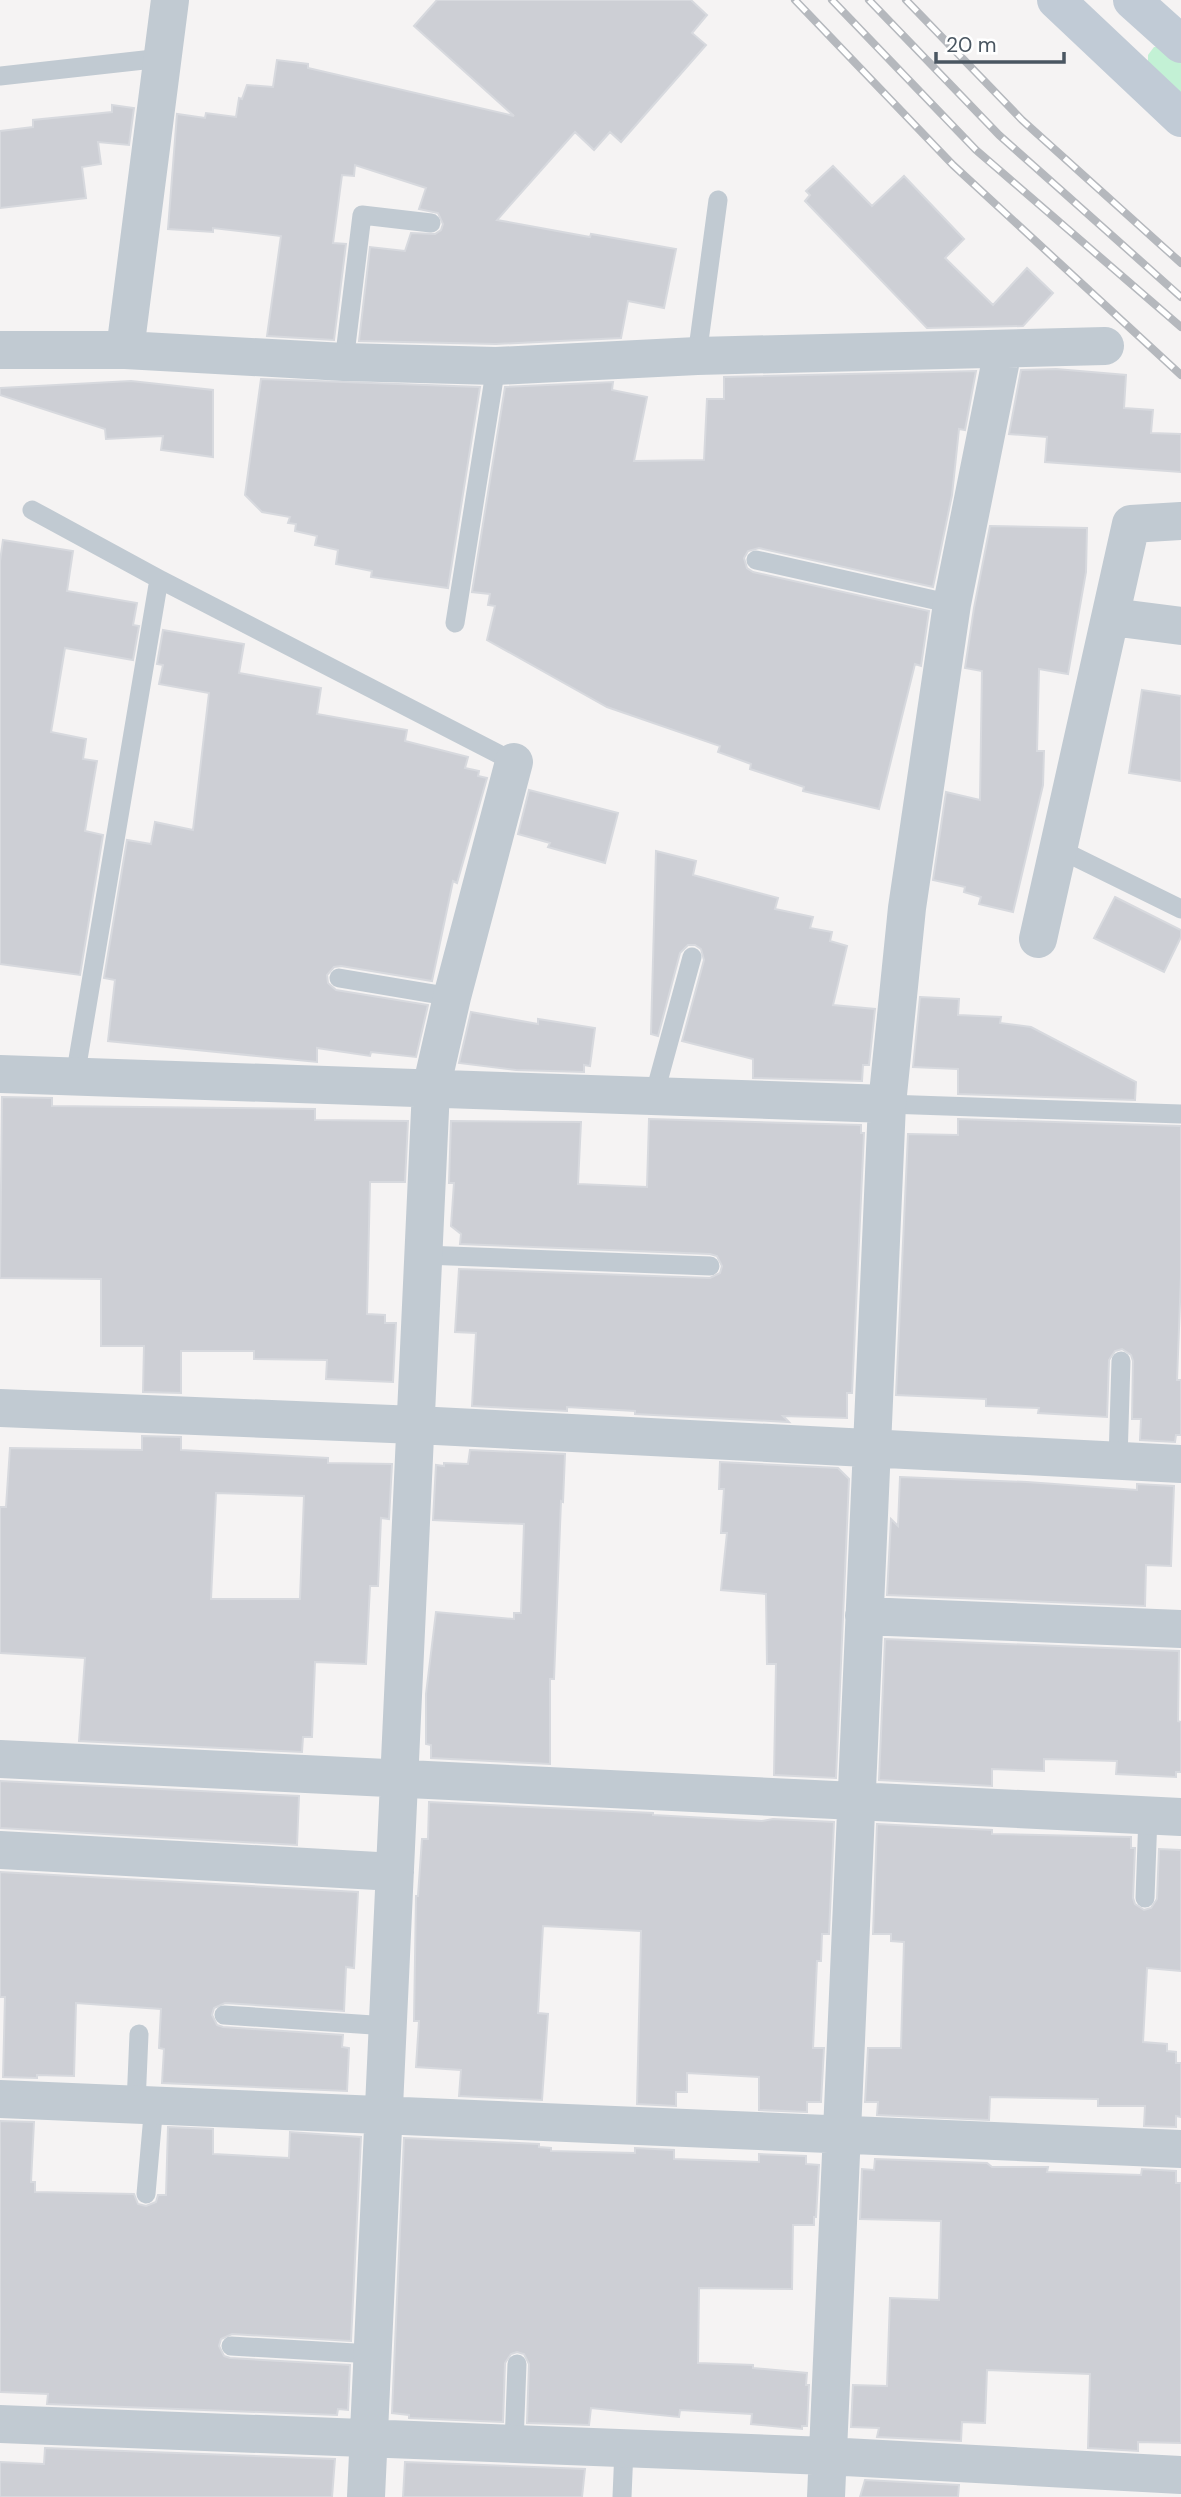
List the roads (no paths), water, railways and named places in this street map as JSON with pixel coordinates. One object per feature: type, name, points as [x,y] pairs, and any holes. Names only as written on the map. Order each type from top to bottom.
[{"type":"street","points":[[125,350],[170,0]]},
{"type":"street","points":[[1056,0],[1181,118]]},
{"type":"street","points":[[1132,0],[1181,44]]},
{"type":"street","points":[[0,350],[125,350],[344,362],[496,366],[696,356],[1105,346]]},
{"type":"street","points":[[825,2497],[887,1104],[907,908],[952,604],[1003,350]]},
{"type":"street","points":[[1038,939],[1131,524],[1181,521]]},
{"type":"street","points":[[1112,617],[1181,626]]},
{"type":"street","points":[[366,2497],[432,1089],[452,997],[514,762]]},
{"type":"street","points":[[0,1074],[887,1104]]},
{"type":"street","points":[[0,1408],[416,1425],[1181,1464]]},
{"type":"street","points":[[864,1616],[1181,1629]]},
{"type":"street","points":[[0,1759],[1165,1816]]},
{"type":"street","points":[[0,1850],[395,1872]]},
{"type":"street","points":[[0,2099],[384,2113],[841,2137],[1181,2149]]},
{"type":"street","points":[[0,2424],[827,2456],[1181,2475]]},
{"type":"lane","points":[[0,76],[162,58]]},
{"type":"lane","points":[[696,356],[718,200]]},
{"type":"lane","points":[[344,362],[362,215],[431,223]]},
{"type":"lane","points":[[455,623],[496,366]]},
{"type":"lane","points":[[32,510],[159,579],[514,762]]},
{"type":"lane","points":[[756,559],[952,604]]},
{"type":"lane","points":[[75,1077],[159,579]]},
{"type":"lane","points":[[1059,849],[1181,909]]},
{"type":"lane","points":[[654,1096],[692,957]]},
{"type":"lane","points":[[339,978],[452,997]]},
{"type":"lane","points":[[887,1104],[1181,1114]]},
{"type":"lane","points":[[424,1255],[710,1266]]},
{"type":"lane","points":[[1118,1461],[1121,1361]]},
{"type":"lane","points":[[1145,1898],[1165,1816]]},
{"type":"lane","points":[[224,2015],[388,2026]]},
{"type":"lane","points":[[139,2034],[145,2104],[146,2194]]},
{"type":"lane","points":[[231,2346],[373,2354]]},
{"type":"lane","points":[[514,2444],[517,2364]]},
{"type":"lane","points":[[622,2497],[624,2449]]},
{"type":"railway","points":[[795,0],[953,165],[1181,375]]},
{"type":"railway","points":[[832,0],[976,150],[1181,327]]},
{"type":"railway","points":[[869,0],[999,135],[1181,297]]},
{"type":"railway","points":[[906,0],[1022,120],[1181,263]]}]
